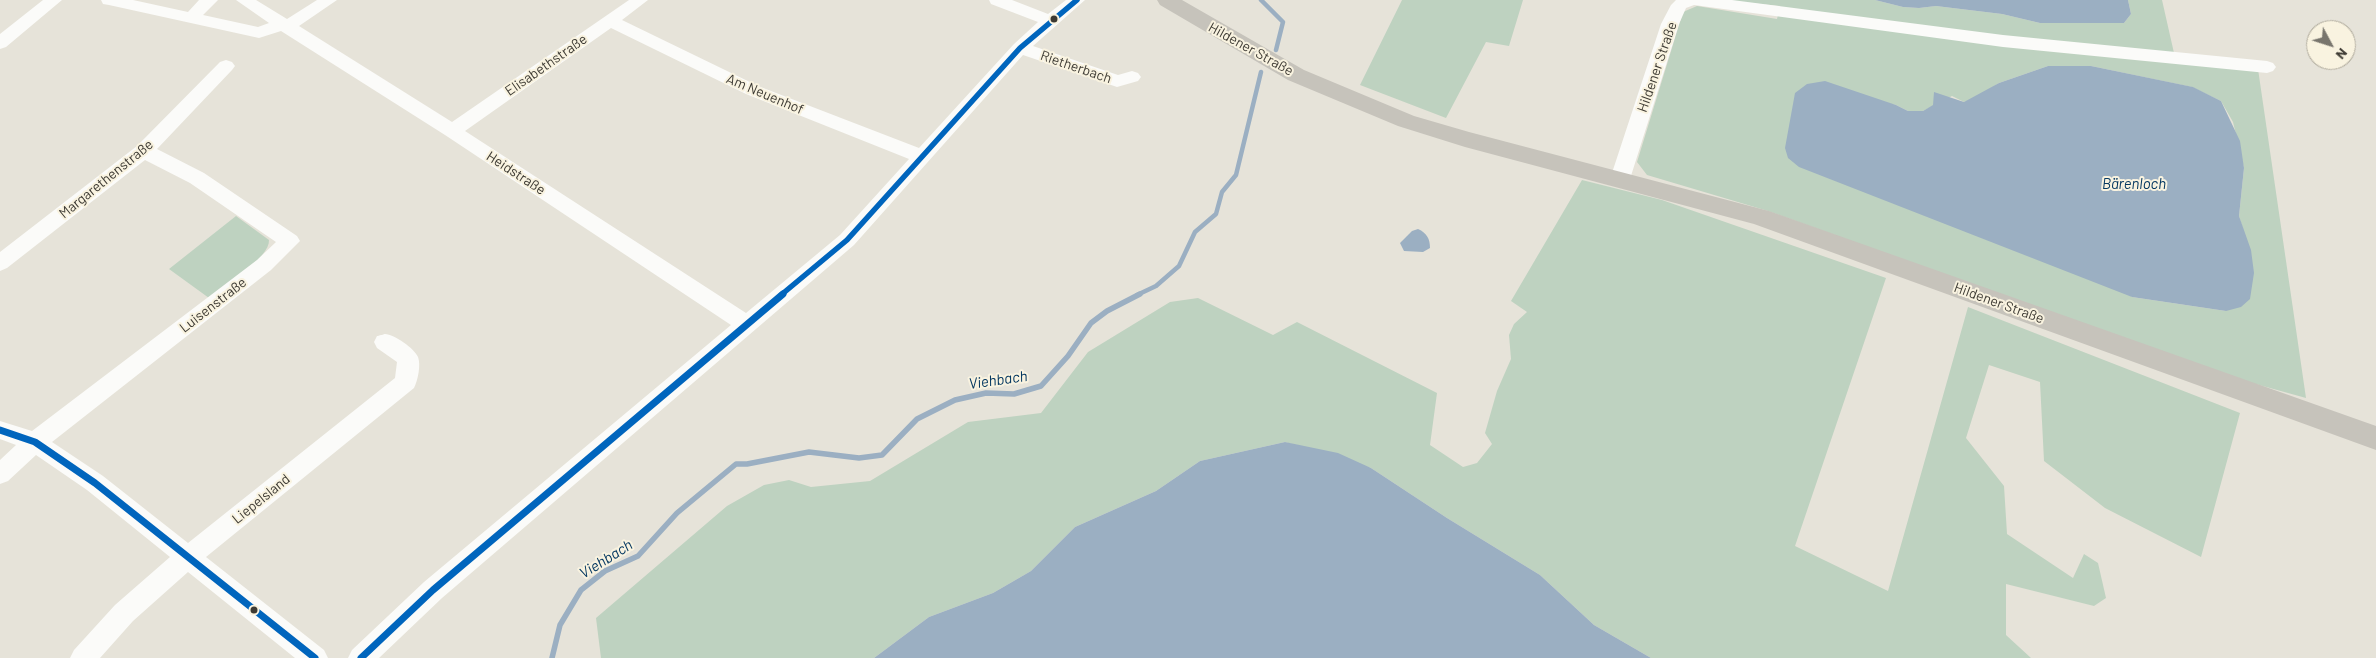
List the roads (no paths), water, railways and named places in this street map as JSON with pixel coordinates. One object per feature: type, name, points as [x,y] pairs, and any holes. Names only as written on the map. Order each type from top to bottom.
[{"type":"main road","name":"Hildener Straße","points":[[1166,1],[1296,75],[1406,121],[1465,139],[1760,217],[2376,438]]},
{"type":"street","points":[[0,43],[54,0]]},
{"type":"street","points":[[109,0],[194,17],[206,22],[259,33],[285,25],[329,0]]},
{"type":"street","points":[[194,17],[197,10],[210,0]]},
{"type":"street","name":"Heidstraße","points":[[244,0],[452,131],[747,325]]},
{"type":"street","name":"Elisabethstraße","points":[[452,131],[640,0]]},
{"type":"street","points":[[996,0],[1050,21]]},
{"type":"street","name":"Rietherbach","points":[[360,658],[433,590],[847,240],[924,157],[1020,48],[1077,0]]},
{"type":"street","name":"Hildener Straße","points":[[1620,179],[1670,24],[1679,6],[1692,0],[2003,41],[2267,67]]},
{"type":"street","name":"Am Neuenhof","points":[[610,21],[752,90],[924,157]]},
{"type":"street","name":"Rietherbach","points":[[1020,48],[1117,81],[1132,77]]},
{"type":"street","name":"Margarethenstraße","points":[[0,263],[144,151],[226,66]]},
{"type":"street","name":"Luisenstraße","points":[[0,474],[35,442],[264,265],[290,241],[197,178],[144,151]]},
{"type":"street","name":"Liepelsland","points":[[83,658],[124,613],[188,558],[406,382],[408,358],[385,342]]},
{"type":"street","points":[[0,430],[35,442],[95,483],[315,658]]},
{"type":"water","points":[[1875,0],[2128,0],[2131,14],[2124,23],[2040,23],[2002,14],[1936,6],[1903,7]]},
{"type":"water","name":"Bärenloch","points":[[2048,66],[2091,66],[2193,87],[2221,101],[2240,141],[2244,168],[2239,216],[2251,250],[2254,273],[2250,299],[2241,307],[2226,311],[2132,297],[1799,167],[1788,158],[1785,148],[1795,93],[1807,84],[1825,81],[1896,105],[1908,111],[1923,111],[1933,105],[1934,92],[1964,102],[1999,83]]},
{"type":"water","points":[[1418,229],[1424,232],[1430,248],[1423,252],[1404,251],[1400,243],[1412,231]]},
{"type":"water","points":[[1285,442],[1338,453],[1371,468],[1447,518],[1540,575],[1594,625],[1651,658],[874,658],[929,617],[993,593],[1031,571],[1075,527],[1156,491],[1200,461]]},
{"type":"waterway","name":"Viehbach","points":[[1261,0],[1283,22],[1276,50]]},
{"type":"waterway","name":"Viehbach","points":[[1137,295],[1156,286],[1179,266],[1195,232],[1216,214],[1222,192],[1236,175],[1261,72]]},
{"type":"waterway","name":"Viehbach","points":[[552,658],[560,625],[581,590],[605,571],[638,556],[677,513],[736,464],[747,464],[809,452],[859,458],[882,455],[917,419],[955,400],[986,393],[1014,394],[1041,386],[1068,356],[1091,323],[1107,311],[1140,294]]}]
